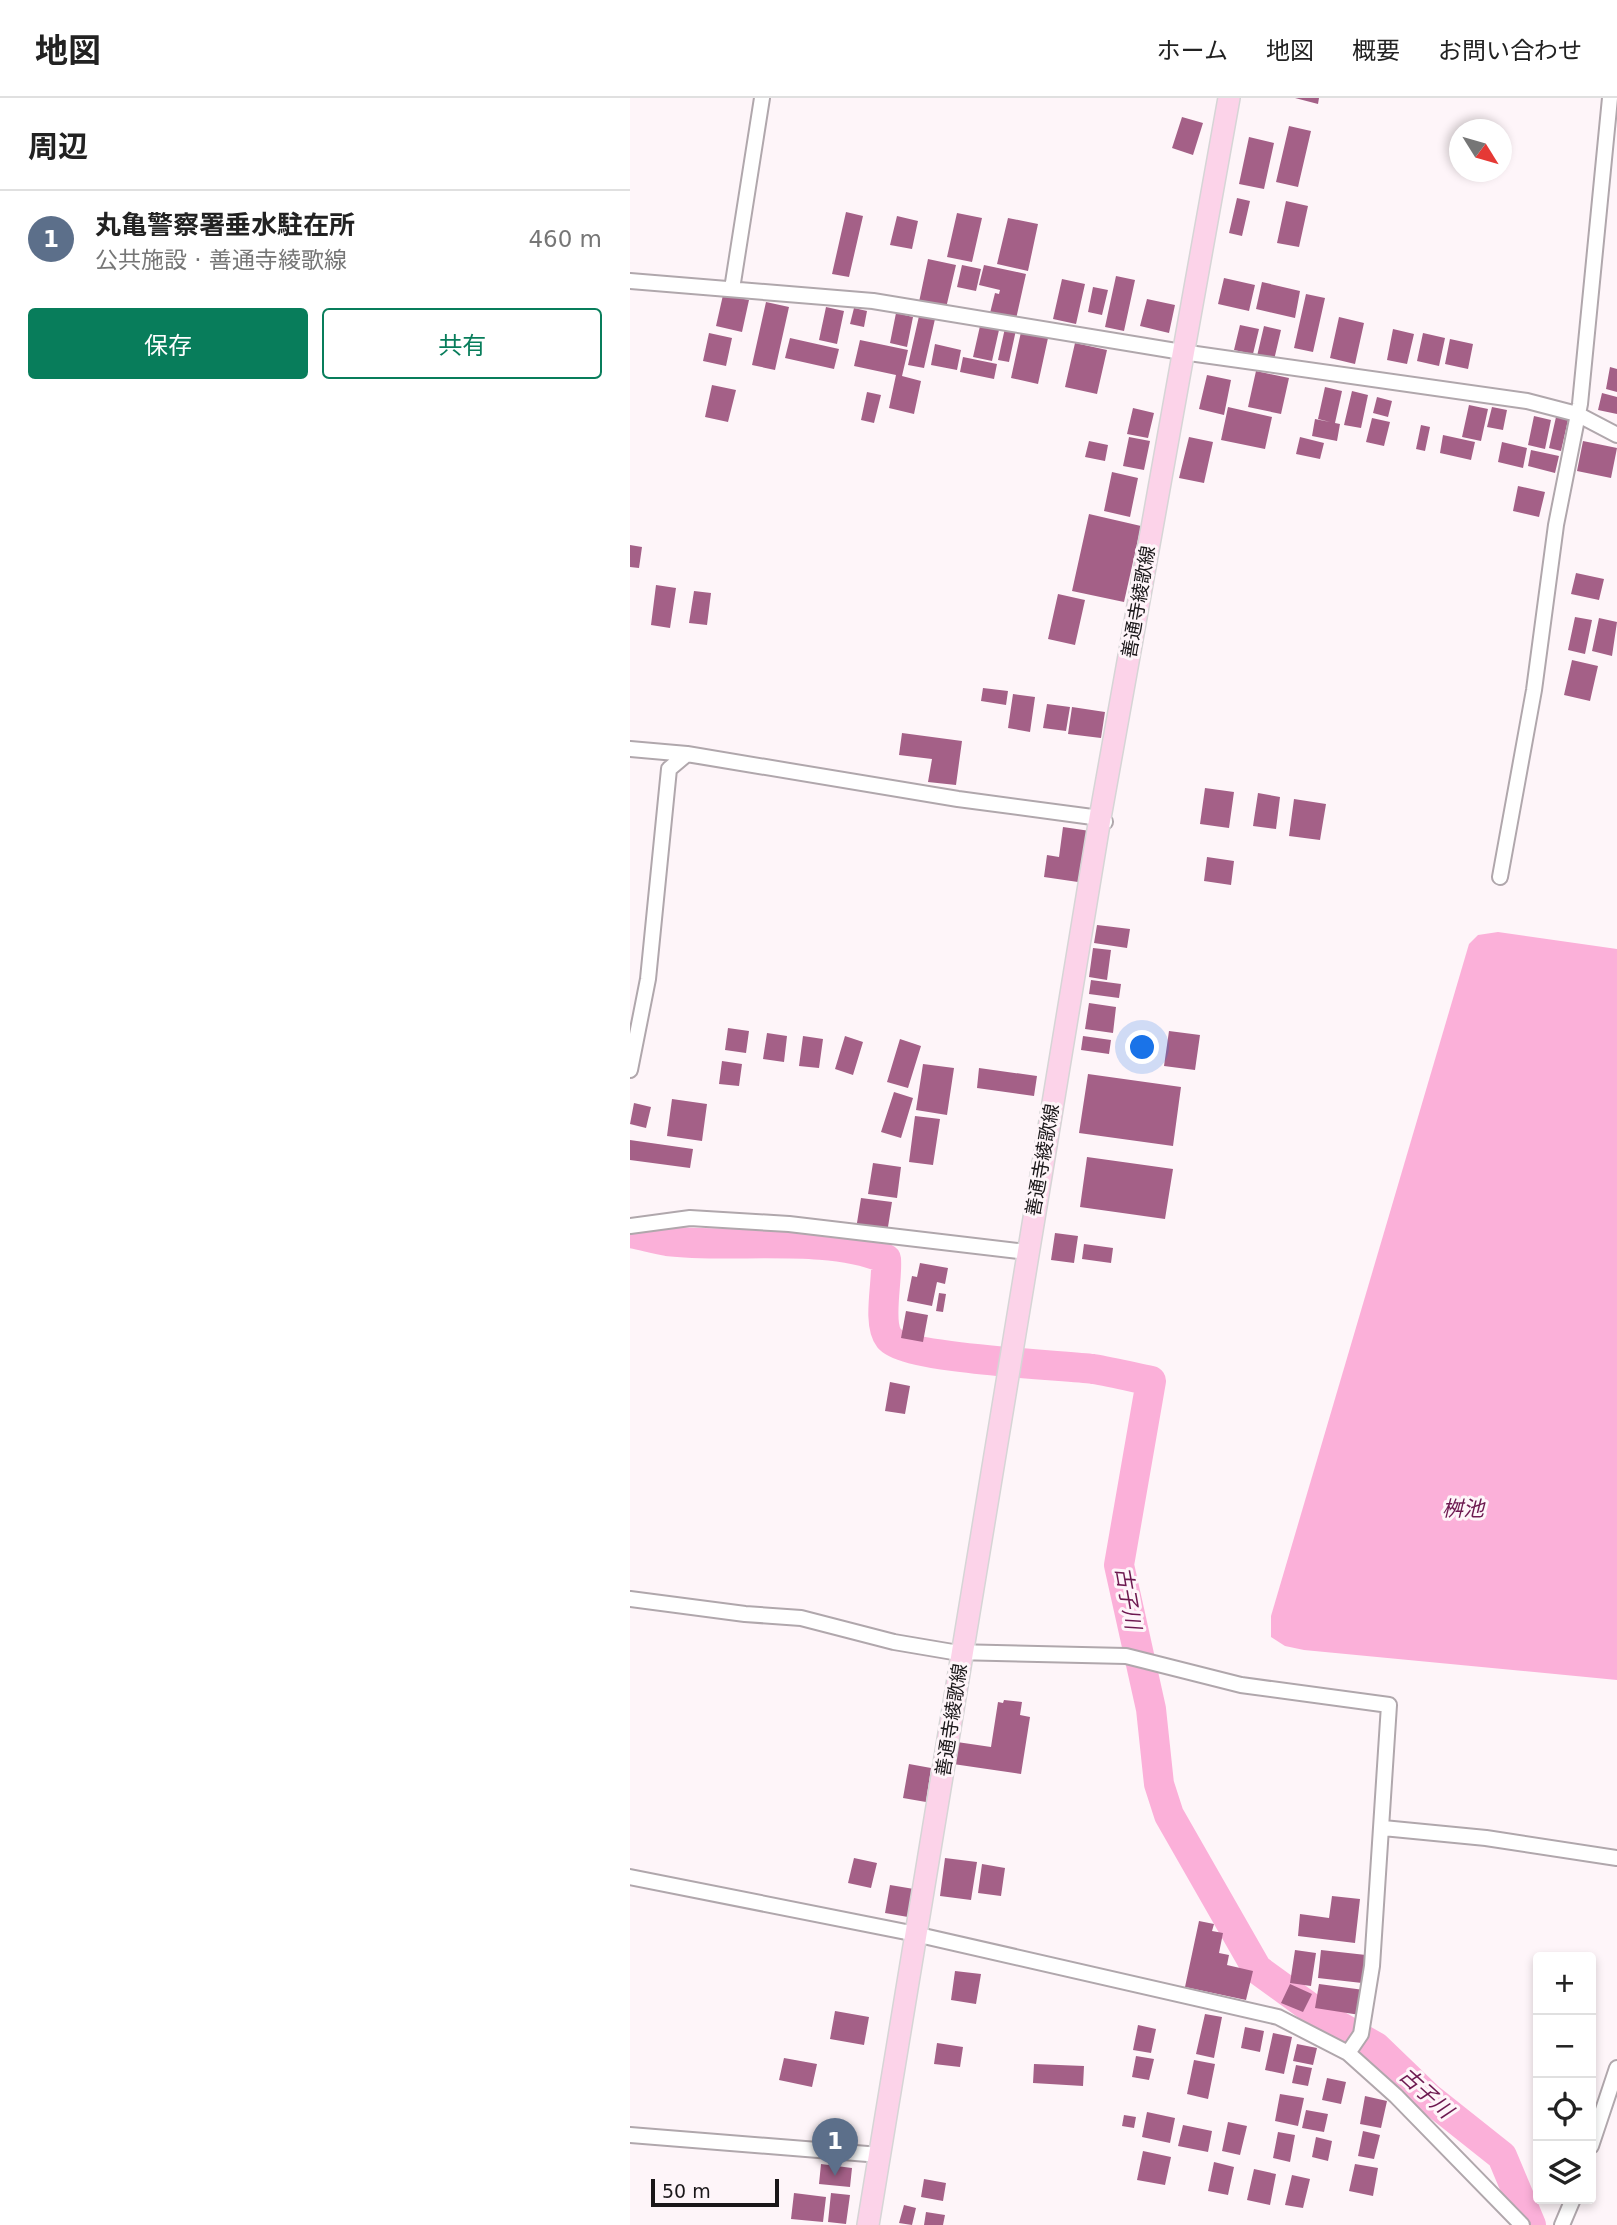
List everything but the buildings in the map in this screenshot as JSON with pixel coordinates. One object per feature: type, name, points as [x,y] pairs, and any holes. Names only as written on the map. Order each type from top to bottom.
[{"type":"main road","name":"善通寺綾歌線","points":[[868,2225],[1008,1362],[1105,821],[1182,352],[1229,98]]},
{"type":"street","points":[[732,289],[762,98]]},
{"type":"street","points":[[1500,877],[1534,690],[1556,525],[1586,367],[1610,98]]},
{"type":"street","points":[[630,281],[873,301],[1182,352],[1527,401],[1577,414],[1617,435]]},
{"type":"street","points":[[630,749],[687,754],[904,791],[1105,821]]},
{"type":"street","points":[[630,1070],[648,979],[669,769],[687,754]]},
{"type":"street","points":[[630,1226],[690,1217],[1027,1252]]},
{"type":"street","points":[[630,1598],[745,1614],[801,1618],[894,1642],[963,1652],[1126,1656],[1241,1685],[1389,1704],[1372,1966],[1361,2034],[1348,2053]]},
{"type":"street","points":[[1383,1828],[1486,1838],[1617,1858]]},
{"type":"street","points":[[630,1877],[916,1936],[1278,2017],[1348,2053],[1396,2095],[1522,2225]]},
{"type":"street","points":[[1593,2141],[1617,2068]]},
{"type":"street","points":[[630,2135],[880,2155]]},
{"type":"street","points":[[1564,2225],[1571,2204]]},
{"type":"water","name":"桝池","points":[[1498,932],[1617,949],[1617,1680],[1304,1650],[1285,1646],[1271,1637],[1271,1616],[1469,944],[1478,935]]},
{"type":"waterway","name":"古子川","points":[[630,1233],[667,1241],[807,1244],[862,1251],[886,1259],[884,1322],[889,1338],[901,1345],[952,1356],[1093,1369],[1151,1381],[1119,1565],[1151,1709],[1159,1784],[1169,1815],[1257,1969],[1323,2017],[1376,2047],[1429,2098],[1502,2156],[1531,2225]]},
{"type":"place","name":"丸亀警察署垂水駐在所","points":[[835,2176]]}]
